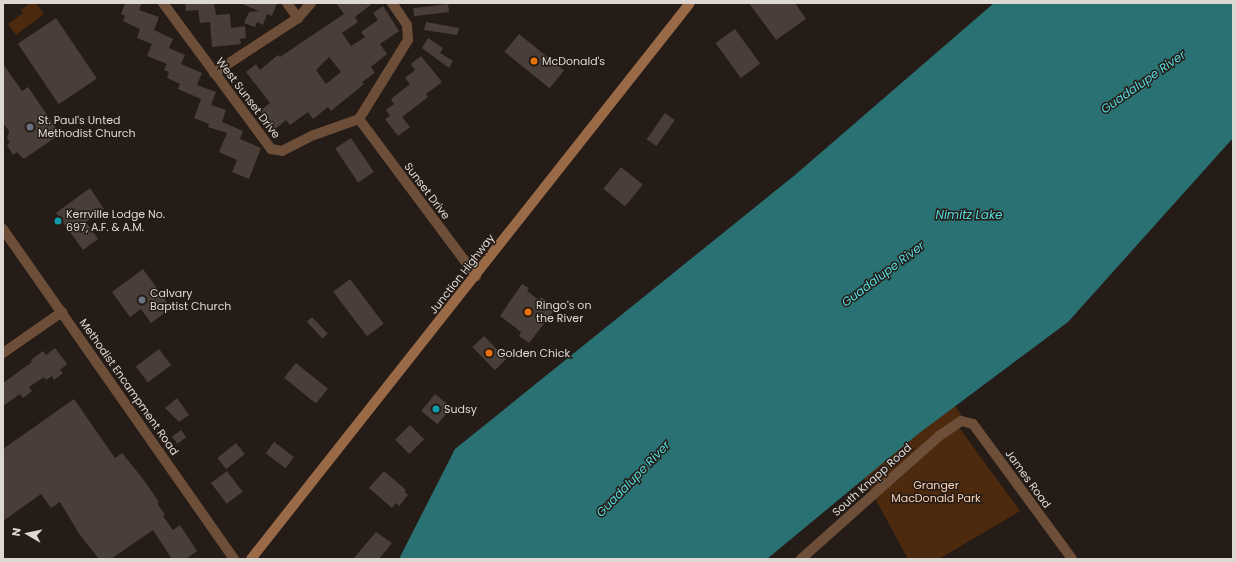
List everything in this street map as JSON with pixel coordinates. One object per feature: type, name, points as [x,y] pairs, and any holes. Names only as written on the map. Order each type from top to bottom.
[{"type":"main road","name":"Junction Highway","points":[[251,559],[476,276],[690,3]]},
{"type":"street","name":"West Sunset Drive","points":[[163,3],[265,143],[276,152],[359,119]]},
{"type":"street","points":[[287,3],[298,18]]},
{"type":"street","points":[[214,73],[298,18],[311,3]]},
{"type":"street","points":[[359,119],[408,40],[407,24],[392,3]]},
{"type":"street","name":"Sunset Drive","points":[[359,119],[476,276]]},
{"type":"street","name":"Methodist Encampment Road","points":[[3,229],[234,559]]},
{"type":"street","points":[[3,353],[62,312]]},
{"type":"street","name":"South Knapp Road","points":[[801,559],[934,440],[961,421]]},
{"type":"street","name":"James Road","points":[[961,421],[973,424],[1072,559]]},
{"type":"green space","points":[[30,3],[36,3],[44,14],[16,35],[8,24],[23,13],[21,10]]},
{"type":"green space","name":"Granger MacDonald Park","points":[[949,397],[962,416],[955,422],[1020,511],[939,559],[908,559],[859,469]]},
{"type":"water","name":"Nimitz Lake","points":[[994,3],[1233,3],[1233,138],[1068,322],[918,434],[767,559],[399,559],[455,449],[795,175]]},
{"type":"building","points":[[125,3],[142,3],[139,10],[159,17],[154,30],[173,39],[169,48],[185,55],[181,64],[202,73],[197,85],[216,92],[211,105],[226,110],[222,122],[243,131],[240,139],[261,148],[249,179],[232,172],[237,160],[219,152],[227,133],[208,127],[209,124],[194,118],[201,99],[178,89],[180,84],[167,78],[169,72],[164,70],[167,64],[147,56],[152,44],[137,38],[140,29],[123,21],[125,16],[121,14]]},
{"type":"building","points":[[185,3],[214,3],[216,15],[230,14],[231,28],[245,26],[246,38],[240,39],[241,44],[212,47],[210,22],[200,23],[198,10],[186,11]]},
{"type":"building","points":[[240,3],[277,3],[272,16],[267,14],[263,25],[257,22],[255,27],[244,23],[249,12],[259,11]]},
{"type":"building","points":[[336,3],[373,3],[355,17],[358,22],[342,33],[351,46],[365,37],[361,32],[378,20],[373,13],[383,6],[399,31],[380,44],[387,54],[371,67],[375,73],[362,82],[364,84],[331,111],[328,107],[313,119],[308,112],[290,125],[286,120],[272,132],[265,124],[268,121],[260,111],[270,103],[246,72],[256,64],[260,70],[278,55],[280,57],[344,14]],"holes":[[[329,57],[341,72],[326,84],[316,70]]]},
{"type":"building","points":[[749,3],[795,3],[806,19],[776,40]]},
{"type":"building","points":[[448,4],[449,12],[414,16],[413,8]]},
{"type":"building","points":[[56,18],[97,79],[59,104],[18,44]]},
{"type":"building","points":[[426,22],[459,28],[457,35],[424,30]]},
{"type":"building","points":[[735,29],[760,64],[741,78],[716,43]]},
{"type":"building","name":"McDonald's","points":[[519,34],[564,71],[550,88],[505,52]]},
{"type":"building","points":[[428,38],[443,48],[440,53],[453,61],[449,68],[422,48]]},
{"type":"building","points":[[421,56],[442,82],[426,94],[428,97],[402,117],[410,127],[398,136],[385,119],[390,116],[386,110],[394,104],[391,99],[410,84],[405,78],[415,70],[411,64]]},
{"type":"building","name":"St. Paul's Unted Methodist Church","points":[[3,64],[22,91],[28,87],[60,134],[24,159],[17,152],[13,155],[7,145],[10,142],[7,139],[9,131],[3,123]]},
{"type":"building","points":[[665,113],[675,120],[656,146],[647,139]]},
{"type":"building","points":[[351,138],[374,172],[358,183],[335,149]]},
{"type":"building","points":[[621,167],[643,185],[625,206],[603,189]]},
{"type":"building","points":[[90,188],[104,209],[86,222],[98,239],[83,250],[56,213]]},
{"type":"building","name":"Calvary Baptist Church","points":[[143,269],[171,308],[151,323],[141,309],[130,317],[112,292]]},
{"type":"building","points":[[350,279],[384,324],[367,336],[333,292]]},
{"type":"building","name":"Ringo's on the River","points":[[522,284],[529,288],[527,291],[539,300],[541,297],[556,308],[529,343],[519,336],[521,332],[500,316]]},
{"type":"building","points":[[312,317],[328,334],[323,339],[307,322]]},
{"type":"building","name":"Golden Chick","points":[[484,336],[506,359],[495,370],[472,347]]},
{"type":"building","points":[[55,348],[67,364],[60,370],[63,373],[54,380],[52,376],[46,380],[44,377],[29,387],[32,391],[23,398],[20,394],[3,406],[3,383],[32,362],[31,360],[43,351],[46,355]]},
{"type":"building","points":[[159,349],[171,365],[148,382],[136,366]]},
{"type":"building","points":[[296,363],[328,389],[316,404],[284,378]]},
{"type":"building","name":"Sudsy","points":[[435,394],[451,407],[437,424],[421,411]]},
{"type":"building","points":[[177,398],[189,415],[179,422],[165,408]]},
{"type":"building","points":[[74,399],[115,458],[122,453],[143,479],[159,502],[157,503],[165,515],[163,516],[173,530],[180,525],[197,551],[186,559],[172,559],[153,530],[111,559],[99,559],[80,535],[60,502],[51,508],[41,494],[3,521],[3,449]]},
{"type":"building","points":[[410,425],[424,439],[409,454],[395,440]]},
{"type":"building","points":[[181,430],[186,437],[177,444],[172,436]]},
{"type":"building","points":[[274,442],[294,457],[286,468],[266,453]]},
{"type":"building","points":[[236,443],[245,454],[226,469],[217,458]]},
{"type":"building","points":[[227,471],[243,492],[227,504],[211,483]]},
{"type":"building","points":[[384,471],[406,490],[405,492],[408,495],[399,506],[396,503],[392,508],[369,488]]},
{"type":"building","points":[[376,532],[392,543],[379,559],[353,559]]},
{"type":"place","name":"McDonald's","points":[[534,61]]},
{"type":"place","name":"St. Paul's Unted Methodist Church","points":[[30,127]]},
{"type":"place","name":"Kerrville Lodge No. 697, A.F. & A.M.","points":[[58,221]]},
{"type":"place","name":"Calvary Baptist Church","points":[[142,300]]},
{"type":"place","name":"Ringo's on the River","points":[[528,312]]},
{"type":"place","name":"Golden Chick","points":[[489,353]]},
{"type":"place","name":"Sudsy","points":[[436,409]]},
{"type":"water label","name":"Guadalupe River","points":[[1143,82]]},
{"type":"water label","name":"Guadalupe River","points":[[883,274]]},
{"type":"water label","name":"Guadalupe River","points":[[633,479]]}]
